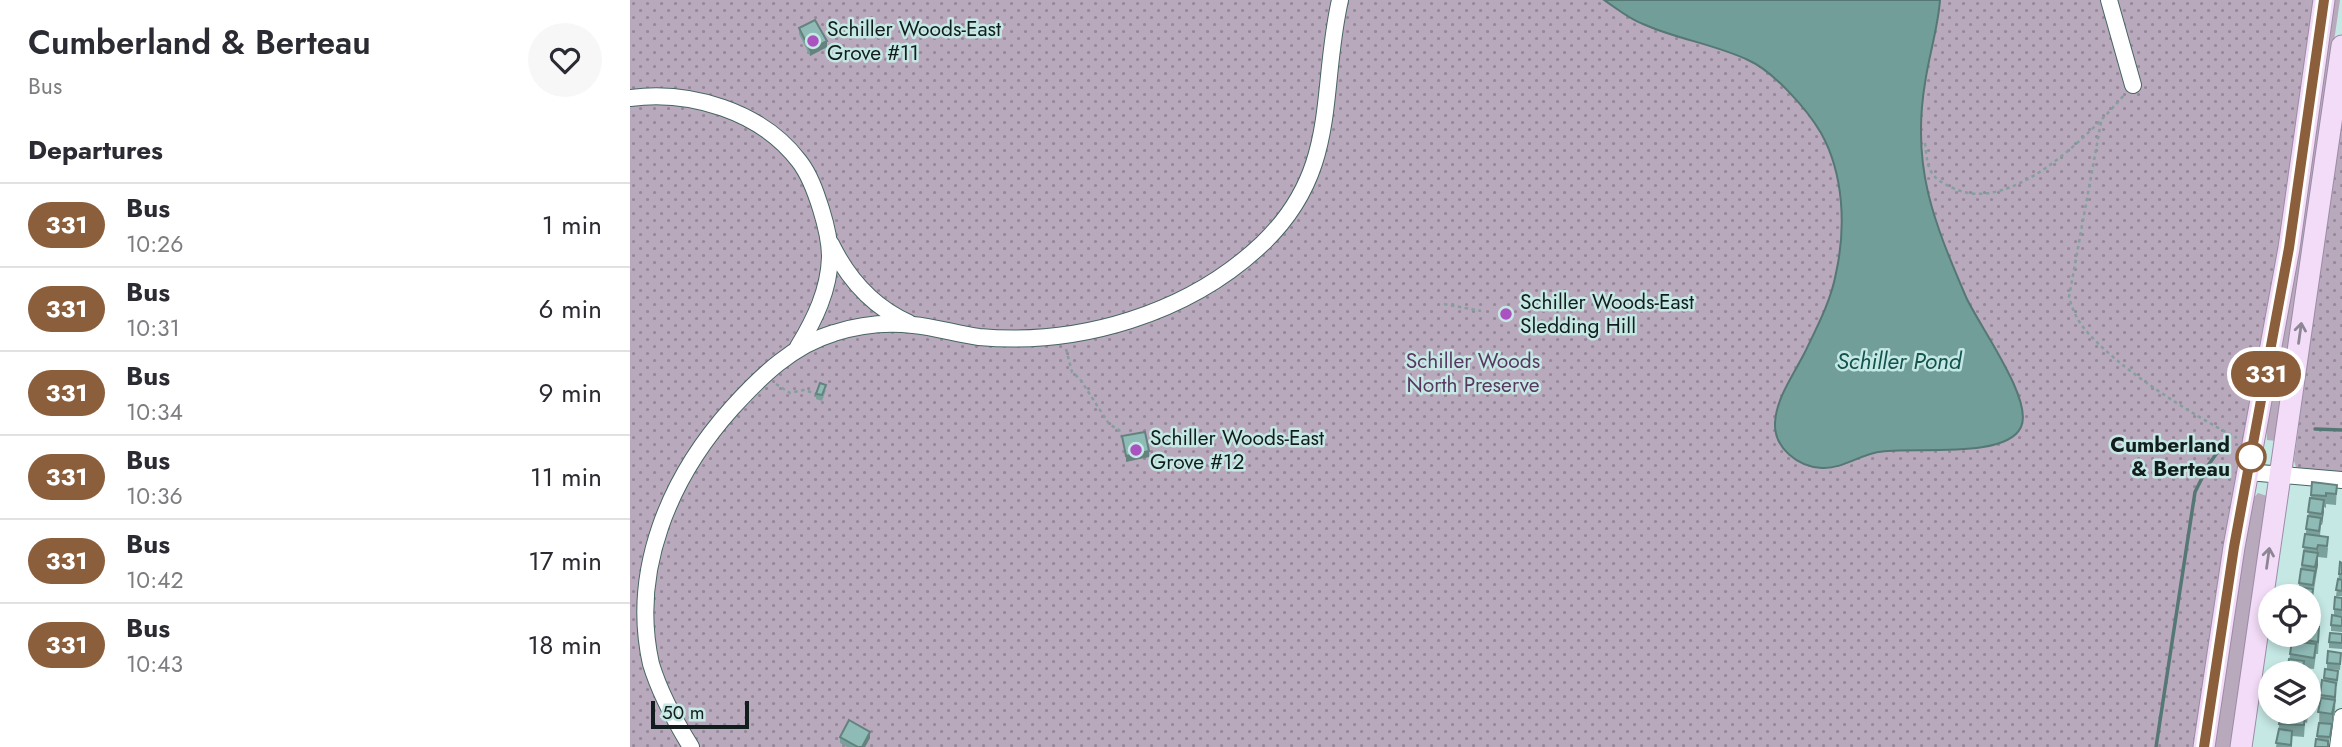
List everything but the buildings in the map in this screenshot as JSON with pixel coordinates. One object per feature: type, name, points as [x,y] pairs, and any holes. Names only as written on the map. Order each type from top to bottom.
[{"type":"main road","points":[[2204,747],[2252,446],[2291,236],[2324,0]]},
{"type":"main road","points":[[2241,747],[2342,46]]},
{"type":"street","points":[[691,747],[659,686],[651,662],[644,617],[650,549],[664,507],[703,442],[735,404],[798,347],[854,328],[914,325],[1004,339],[1065,335],[1118,324],[1171,304],[1234,268],[1276,229],[1299,197],[1316,160],[1327,108],[1333,40],[1340,0]]},
{"type":"street","points":[[2109,0],[2133,85]]},
{"type":"street","points":[[630,98],[663,97],[703,102],[723,108],[761,126],[788,148],[809,176],[830,242],[845,271],[869,297],[888,312],[914,325]]},
{"type":"street","points":[[798,347],[825,291],[830,242]]},
{"type":"street","points":[[2248,472],[2342,480]]},
{"type":"street","points":[[2338,747],[2342,717]]},
{"type":"path","points":[[1925,143],[1928,170],[1936,177],[1958,190],[1994,193],[2027,179],[2048,165],[2101,121],[2133,85]]},
{"type":"path","points":[[2101,121],[2069,298],[2073,312],[2103,348],[2131,370],[2185,408],[2252,446]]},
{"type":"path","points":[[1444,304],[1481,311]]},
{"type":"path","points":[[1527,318],[1572,326]]},
{"type":"path","points":[[1065,335],[1072,372],[1080,379],[1109,424],[1119,430],[1124,442]]},
{"type":"path","points":[[767,373],[785,392],[809,391],[818,394]]},
{"type":"green space","name":"Schiller Woods North Preserve","points":[[630,0],[2316,0],[2287,205],[2195,747],[630,747]]},
{"type":"green space","points":[[2334,0],[2340,0],[2276,441],[2267,440],[2266,420]]},
{"type":"green space","points":[[2342,105],[2342,472],[2299,468],[2294,461]]},
{"type":"green space","points":[[2258,493],[2267,496],[2231,747],[2214,747],[2251,501]]},
{"type":"water","name":"Schiller Pond","points":[[1604,0],[1940,0],[1921,113],[1923,168],[1935,218],[1954,270],[2020,399],[2023,415],[2021,427],[2012,437],[1978,448],[1878,452],[1829,468],[1804,464],[1783,448],[1776,432],[1776,414],[1782,395],[1827,304],[1839,256],[1841,202],[1829,149],[1815,123],[1798,102],[1758,65],[1735,54],[1638,22]]},
{"type":"waterway","points":[[2315,429],[2342,430]]},
{"type":"waterway","points":[[2156,747],[2195,492],[2209,464],[2227,439]]},
{"type":"bus line","name":"331","points":[[2204,747],[2234,547],[2289,248],[2324,0]]},
{"type":"place","name":"Schiller Woods-East Grove #11","points":[[813,41]]},
{"type":"place","name":"Schiller Woods-East Sledding Hill","points":[[1506,314]]},
{"type":"place","name":"Schiller Woods-East Grove #12","points":[[1136,450]]},
{"type":"place","name":"Cumberland & Berteau","points":[[2251,457]]}]
